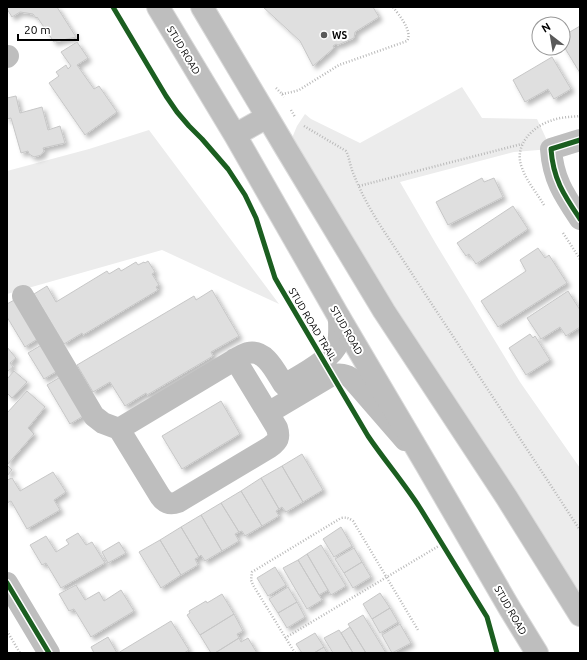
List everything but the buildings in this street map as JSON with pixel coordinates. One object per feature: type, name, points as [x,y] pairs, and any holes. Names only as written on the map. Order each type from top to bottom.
[{"type":"main road","name":"STUD ROAD","points":[[158,7],[235,135],[339,317],[537,653]]},
{"type":"main road","points":[[202,7],[384,310],[507,498],[580,616]]},
{"type":"main road","points":[[235,135],[267,117]]},
{"type":"main road","points":[[580,140],[551,149],[554,169],[559,184],[566,198],[580,219]]},
{"type":"main road","points":[[23,296],[94,416],[103,423],[119,429],[163,501],[167,503],[173,504],[185,498],[270,447],[278,438],[277,428],[235,359]]},
{"type":"main road","points":[[268,413],[315,366],[331,355],[336,348],[338,341],[339,317]]},
{"type":"main road","points":[[119,429],[235,359],[248,353],[256,353],[263,356],[269,362],[288,392]]},
{"type":"main road","points":[[288,392],[332,375],[339,374],[350,377],[427,466]]},
{"type":"main road","points":[[7,583],[49,653]]},
{"type":"path","points":[[282,94],[299,90],[339,65],[407,41],[409,38],[409,31],[402,18],[393,7]]},
{"type":"path","points":[[291,110],[295,117]]},
{"type":"path","points":[[304,126],[346,151],[349,157],[352,172],[362,194],[380,225],[580,530]]},
{"type":"path","points":[[359,186],[522,144]]},
{"type":"path","points":[[295,653],[252,584],[252,572],[329,524],[345,517],[354,521],[418,630]]},
{"type":"path","points":[[438,538],[446,551]]},
{"type":"path","points":[[286,638],[442,544]]},
{"type":"path","points":[[7,631],[20,653]]},
{"type":"shaded area","points":[[462,87],[482,118],[537,119],[551,149],[514,152],[400,182],[520,382],[580,468],[580,616],[287,150],[297,126],[305,114],[311,119],[360,143]]},
{"type":"shaded area","points":[[149,130],[279,304],[162,250],[7,294],[7,171],[89,149]]},
{"type":"cycle path","name":"STUD ROAD TRAIL","points":[[113,7],[177,112],[228,169],[245,195],[256,218],[275,278],[368,436],[420,508],[487,617],[497,653]]},
{"type":"cycle path","points":[[580,140],[551,149],[554,169],[560,186],[580,219]]},
{"type":"cycle path","points":[[7,583],[49,653]]},
{"type":"place","name":"WS","points":[[324,35]]}]
